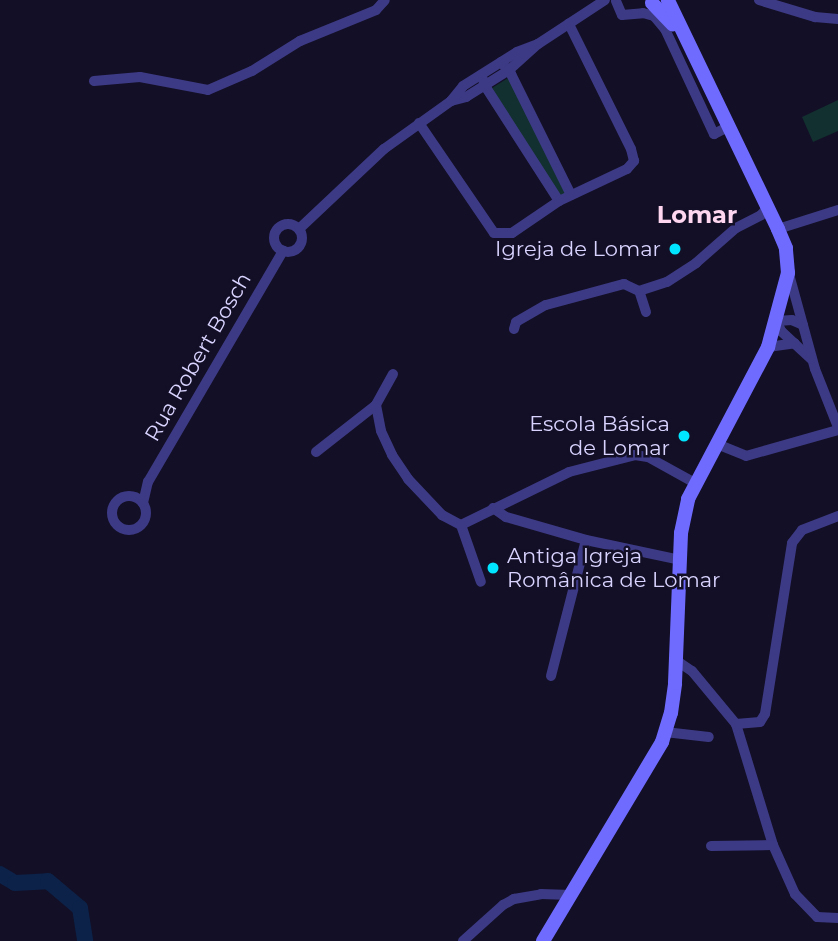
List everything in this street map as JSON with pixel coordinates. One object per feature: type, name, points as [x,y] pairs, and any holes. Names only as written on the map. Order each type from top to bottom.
[{"type":"main road","points":[[543,941],[665,732],[671,713],[677,661],[681,533],[688,499],[768,347],[788,273],[786,248],[778,229],[687,45],[668,0]]},
{"type":"main road","points":[[652,1],[670,20],[687,45]]},
{"type":"street","points":[[94,80],[140,77],[208,90],[252,71],[300,41],[376,10],[385,0]]},
{"type":"street","points":[[759,0],[815,17],[838,19]]},
{"type":"street","points":[[299,229],[384,149],[451,101],[463,86],[612,1],[622,15],[643,13],[654,16],[664,29],[714,134],[728,127]]},
{"type":"street","points":[[419,123],[494,233],[512,233],[559,201],[627,169],[634,161],[631,149],[569,24]]},
{"type":"street","points":[[451,101],[466,97],[485,86],[509,70],[538,44]]},
{"type":"street","points":[[501,62],[509,70],[571,195]]},
{"type":"street","points":[[481,75],[485,86],[559,201]]},
{"type":"street","points":[[514,329],[516,322],[546,305],[624,284],[639,290],[667,282],[696,263],[736,228],[761,215],[768,207]]},
{"type":"street","points":[[778,229],[838,210]]},
{"type":"street","name":"Rua Robert Bosch","points":[[287,225],[299,229],[302,240],[299,248],[291,252],[283,251],[275,242],[277,231],[287,225]]},
{"type":"street","name":"Rua Robert Bosch","points":[[148,482],[117,501],[113,510],[114,521],[122,528],[132,529],[141,524],[146,516],[143,503],[148,482],[283,251]]},
{"type":"street","points":[[717,444],[746,456],[838,428],[812,360],[788,273]]},
{"type":"street","points":[[639,290],[646,312]]},
{"type":"street","points":[[803,326],[792,320],[777,321],[781,331],[812,360]]},
{"type":"street","points":[[768,347],[795,343]]},
{"type":"street","points":[[316,452],[326,448],[376,405],[393,374]]},
{"type":"street","points":[[376,405],[381,431],[392,455],[408,479],[442,515],[461,525],[481,582]]},
{"type":"street","points":[[461,525],[569,472],[635,455],[648,457],[695,483]]},
{"type":"street","points":[[127,496],[138,498],[143,503]]},
{"type":"street","points":[[493,508],[506,517],[586,540],[680,560]]},
{"type":"street","points":[[736,724],[760,722],[765,715],[792,543],[802,530],[838,516]]},
{"type":"street","points":[[551,676],[586,540]]},
{"type":"street","points":[[677,661],[692,671],[736,724],[773,845],[795,894],[817,917],[838,918]]},
{"type":"street","points":[[665,732],[709,737]]},
{"type":"street","points":[[711,846],[773,845]]},
{"type":"street","points":[[463,941],[503,905],[514,899],[541,894],[570,895]]},
{"type":"green space","points":[[508,78],[567,193],[560,198],[492,88]]},
{"type":"green space","points":[[838,100],[838,131],[813,142],[802,117]]},
{"type":"waterway","points":[[0,874],[15,883],[48,881],[80,908],[85,941]]},
{"type":"place","name":"Igreja de Lomar","points":[[675,249]]},
{"type":"place","name":"Escola Básica de Lomar","points":[[684,436]]},
{"type":"place","name":"Antiga Igreja Românica de Lomar","points":[[493,568]]},
{"type":"district","name":"Lomar","points":[[697,215]]}]
